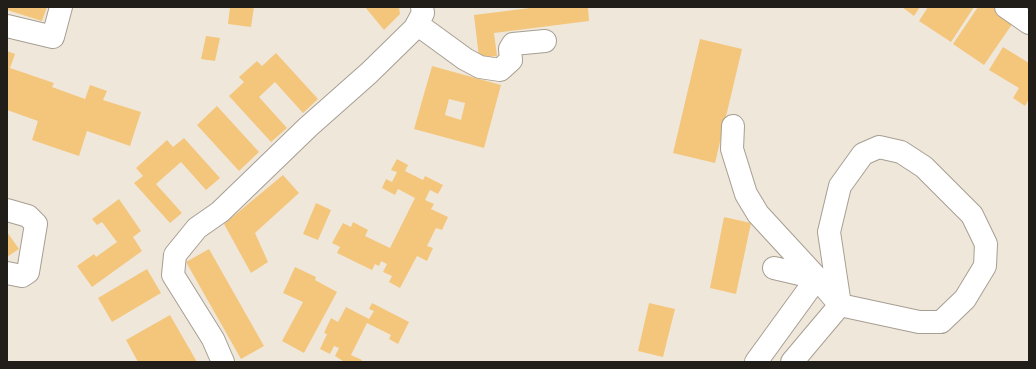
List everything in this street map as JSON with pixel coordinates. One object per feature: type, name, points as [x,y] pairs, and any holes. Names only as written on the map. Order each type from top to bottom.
[{"type":"street","points":[[7,26],[54,38],[61,7]]},
{"type":"street","points":[[1006,7],[1029,23]]},
{"type":"street","points":[[223,362],[213,339],[173,275],[175,255],[197,228],[220,212],[308,127],[369,73],[415,28],[420,16],[465,59],[480,67],[500,70],[511,60],[510,49],[513,44],[545,41]]},
{"type":"street","points":[[733,126],[732,149],[746,194],[758,214],[840,305],[919,322],[941,322],[965,299],[985,266],[986,244],[972,215],[924,167],[901,152],[879,148],[863,154],[840,186],[829,232],[840,305],[792,362]]},
{"type":"street","points":[[7,210],[28,216],[36,224],[28,272],[22,276],[7,273]]},
{"type":"street","points":[[774,268],[817,278]]},
{"type":"street","points":[[756,362],[817,278]]},
{"type":"building","points":[[7,7],[47,7],[42,21],[7,10]]},
{"type":"building","points":[[230,7],[254,7],[251,27],[228,24]]},
{"type":"building","points":[[365,7],[399,7],[400,14],[384,30]]},
{"type":"building","points":[[538,7],[588,7],[589,21],[494,33],[497,56],[479,58],[474,15]]},
{"type":"building","points":[[902,7],[920,7],[914,16]]},
{"type":"building","points":[[928,7],[974,7],[951,42],[919,21]]},
{"type":"building","points":[[978,7],[996,7],[1015,20],[984,65],[953,44]]},
{"type":"building","points":[[206,36],[220,38],[215,61],[201,59]]},
{"type":"building","points":[[700,39],[742,49],[715,163],[673,153]]},
{"type":"building","points":[[1003,47],[1029,63],[1029,99],[1025,106],[1013,98],[1019,88],[989,70]]},
{"type":"building","points":[[7,51],[15,54],[10,68],[54,83],[52,87],[85,99],[90,85],[107,91],[103,100],[141,112],[130,146],[87,131],[79,156],[32,140],[38,121],[7,110]]},
{"type":"building","points":[[276,53],[318,99],[303,113],[275,82],[259,97],[287,128],[271,142],[229,96],[244,82],[239,77],[257,61],[262,66]]},
{"type":"building","points":[[432,66],[501,85],[484,148],[414,129]],"holes":[[[449,99],[465,103],[461,120],[445,115]]]},
{"type":"building","points":[[217,106],[259,152],[239,171],[197,125]]},
{"type":"building","points":[[184,138],[220,178],[206,190],[181,162],[156,184],[182,213],[170,223],[134,183],[143,176],[136,168],[167,140],[173,147]]},
{"type":"building","points":[[397,159],[408,165],[405,171],[423,180],[425,176],[443,185],[438,194],[430,190],[425,200],[434,204],[431,209],[448,217],[442,230],[436,228],[427,246],[433,248],[427,261],[417,256],[400,288],[389,282],[392,276],[383,272],[387,264],[381,261],[379,266],[375,264],[372,270],[337,253],[340,247],[332,243],[343,223],[351,227],[353,222],[368,230],[365,236],[390,248],[415,198],[398,189],[395,195],[382,188],[386,179],[392,182],[397,172],[391,170]]},
{"type":"building","points":[[283,175],[299,193],[255,233],[268,262],[251,273],[224,224]]},
{"type":"building","points":[[119,199],[141,231],[133,237],[142,251],[92,287],[77,266],[94,254],[96,257],[117,242],[102,222],[97,225],[92,219]]},
{"type":"building","points":[[316,203],[331,210],[318,240],[303,234]]},
{"type":"building","points":[[724,217],[751,223],[736,294],[710,288]]},
{"type":"building","points":[[7,232],[19,249],[7,257]]},
{"type":"building","points":[[209,249],[264,346],[241,359],[186,262]]},
{"type":"building","points":[[295,267],[316,277],[315,280],[337,292],[304,353],[282,341],[303,302],[283,293]]},
{"type":"building","points":[[147,269],[161,293],[112,322],[98,298]]},
{"type":"building","points":[[372,303],[409,322],[398,344],[389,339],[391,335],[367,323],[351,355],[362,360],[361,362],[343,362],[335,356],[339,348],[334,346],[330,354],[320,349],[327,334],[324,333],[331,318],[338,322],[346,307],[369,319],[374,311],[369,309]]},
{"type":"building","points":[[649,303],[675,309],[663,357],[638,351]]},
{"type":"building","points":[[170,315],[197,362],[138,362],[126,340]]}]
